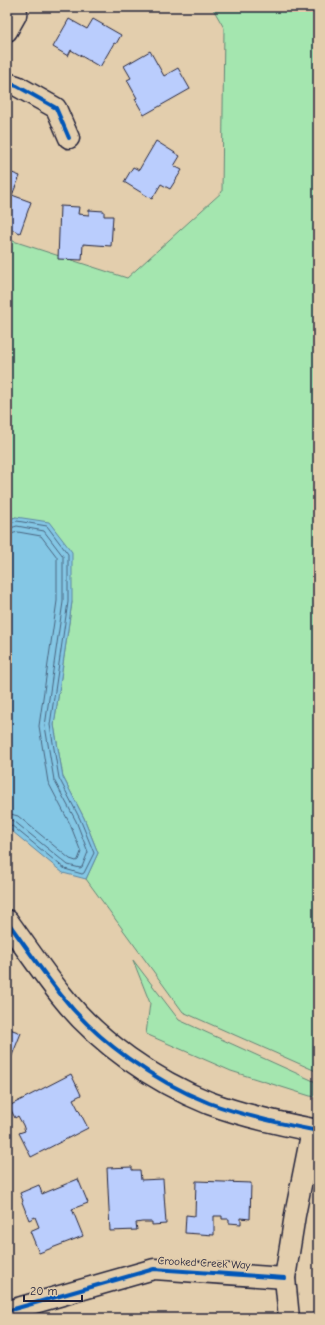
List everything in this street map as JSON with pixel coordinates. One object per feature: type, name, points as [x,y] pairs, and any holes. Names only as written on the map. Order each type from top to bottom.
[{"type":"street","points":[[7,31],[16,15],[17,7]]},
{"type":"street","points":[[7,82],[56,108],[69,138]]},
{"type":"street","points":[[7,921],[61,996],[97,1033],[138,1065],[182,1091],[210,1103],[264,1119],[315,1130],[295,1215],[285,1278],[289,1318]]},
{"type":"street","name":"Crooked Creek Way","points":[[7,1311],[154,1268],[285,1278]]},
{"type":"green space","points":[[212,7],[318,7],[318,1072],[183,1012],[86,879],[98,853],[84,818],[63,777],[54,725],[72,602],[16,517],[7,520],[7,239],[127,278],[222,192],[224,28]]},
{"type":"green space","points":[[133,960],[179,1020],[318,1083],[318,1097],[310,1096],[231,1071],[146,1034],[150,1003]]},
{"type":"water","points":[[16,517],[49,522],[72,552],[72,602],[54,725],[63,777],[84,818],[98,853],[86,879],[63,873],[7,827],[7,520]]},
{"type":"building","points":[[69,19],[87,29],[93,19],[121,35],[116,44],[114,43],[100,67],[71,50],[68,56],[53,47]]},
{"type":"building","points":[[150,51],[164,76],[178,68],[190,89],[144,115],[127,80],[131,78],[124,66]]},
{"type":"building","points":[[156,141],[180,156],[174,166],[182,170],[170,189],[161,184],[152,199],[124,182],[133,167],[139,170]]},
{"type":"building","points":[[7,171],[20,176],[12,195],[31,202],[20,233],[11,229],[9,234],[7,233]]},
{"type":"building","points":[[60,206],[79,207],[78,214],[89,215],[89,210],[104,211],[104,216],[113,216],[111,246],[83,244],[82,260],[58,259]]},
{"type":"building","points":[[7,1028],[21,1033],[7,1068]]},
{"type":"building","points":[[71,1074],[81,1095],[73,1099],[88,1128],[31,1157],[19,1133],[25,1131],[23,1125],[18,1116],[15,1118],[9,1106]]},
{"type":"building","points":[[132,1167],[132,1170],[140,1170],[141,1180],[163,1179],[166,1224],[152,1225],[152,1222],[142,1222],[136,1223],[137,1230],[110,1231],[107,1168]]},
{"type":"building","points":[[78,1179],[88,1203],[72,1209],[83,1236],[39,1253],[30,1231],[39,1227],[35,1217],[29,1220],[20,1193],[39,1185],[42,1194]]},
{"type":"building","points":[[196,1181],[251,1183],[250,1219],[241,1218],[241,1224],[229,1223],[229,1219],[222,1219],[222,1216],[214,1216],[214,1235],[185,1233],[186,1215],[195,1216]]},
{"type":"building","points":[[216,1315],[216,1317],[219,1316],[220,1318],[206,1318]]},
{"type":"cycle path","points":[[7,83],[17,86],[56,108],[69,138]]},
{"type":"cycle path","points":[[7,921],[47,977],[76,1012],[92,1029],[148,1072],[188,1094],[222,1108],[290,1126],[318,1131]]},
{"type":"cycle path","points":[[7,1311],[154,1269],[285,1278]]}]
